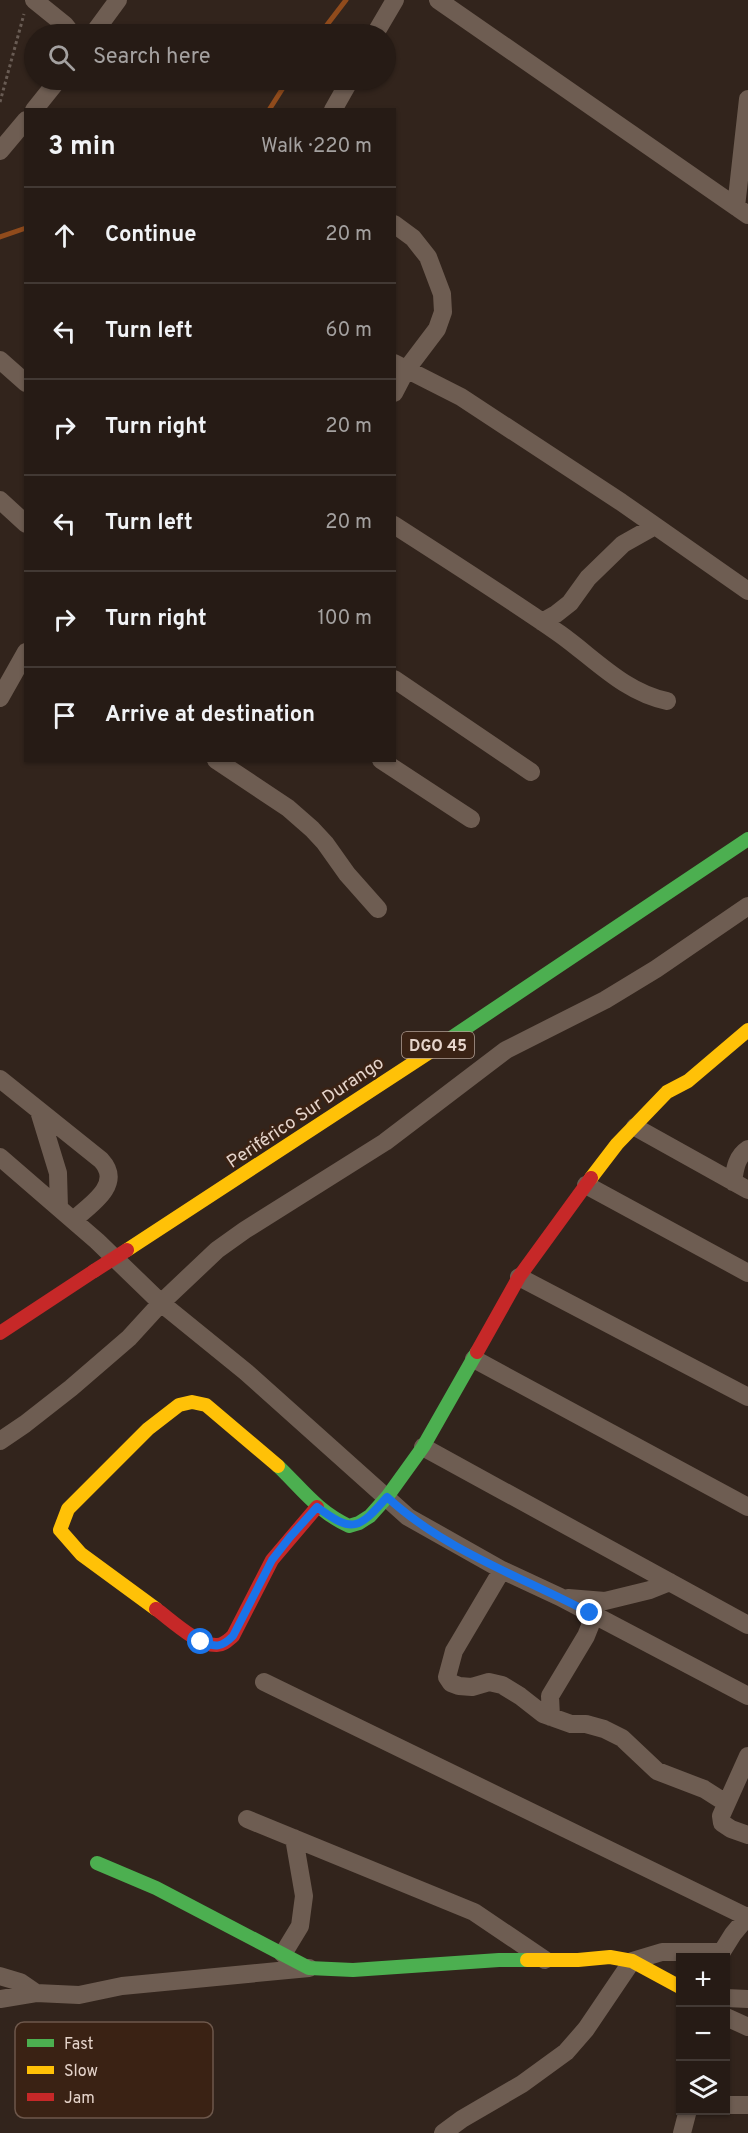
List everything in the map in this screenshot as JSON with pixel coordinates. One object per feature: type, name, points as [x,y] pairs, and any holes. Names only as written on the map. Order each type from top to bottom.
[{"type":"main road","name":"Periférico Sur Durango","points":[[0,1333],[320,1125],[748,839]]},
{"type":"main road","points":[[317,1507],[272,1560],[233,1636],[225,1645],[214,1646],[201,1642],[81,1554],[60,1530],[68,1509],[148,1429],[179,1405],[192,1402],[206,1406],[241,1433],[280,1467],[317,1507],[349,1526],[359,1524],[370,1516],[387,1497],[423,1447],[519,1277],[617,1144],[668,1092],[688,1081],[748,1030]]},
{"type":"main road","points":[[97,1863],[156,1888],[309,1968],[352,1970],[500,1960],[610,1957],[632,1961],[676,1984]]},
{"type":"street","points":[[100,24],[118,0]]},
{"type":"street","points":[[381,24],[395,0]]},
{"type":"street","points":[[438,0],[742,211]]},
{"type":"street","points":[[29,6],[61,24]]},
{"type":"street","points":[[36,108],[50,90]]},
{"type":"street","points":[[334,108],[344,90]]},
{"type":"street","points":[[742,211],[748,99]]},
{"type":"street","points":[[0,150],[24,122]]},
{"type":"street","points":[[396,225],[414,238],[428,257],[442,294],[443,312],[437,330],[400,366],[396,384]]},
{"type":"street","points":[[0,360],[24,381]]},
{"type":"street","points":[[400,366],[461,397],[748,591]]},
{"type":"street","points":[[0,501],[24,522]]},
{"type":"street","points":[[396,526],[586,652],[615,678],[648,697],[667,701]]},
{"type":"street","points":[[542,622],[570,603],[588,578],[623,544],[655,526]]},
{"type":"street","points":[[0,698],[24,656]]},
{"type":"street","points":[[396,680],[531,772]]},
{"type":"street","points":[[219,762],[288,808],[312,829],[378,909]]},
{"type":"street","points":[[384,762],[471,819]]},
{"type":"street","points":[[0,1441],[25,1424],[121,1345],[160,1303],[217,1250],[266,1216],[385,1142],[507,1050],[605,1000],[656,969],[748,906]]},
{"type":"street","points":[[0,1079],[109,1168],[110,1178],[101,1195],[73,1220]]},
{"type":"street","points":[[39,1111],[58,1173],[59,1208]]},
{"type":"street","points":[[635,1127],[741,1186]]},
{"type":"street","points":[[741,1186],[735,1166],[742,1153],[748,1149]]},
{"type":"street","points":[[0,1157],[73,1220],[160,1303],[237,1364],[408,1517],[502,1570],[560,1597],[748,1696]]},
{"type":"street","points":[[586,1185],[748,1273]]},
{"type":"street","points":[[519,1277],[748,1397]]},
{"type":"street","points":[[474,1359],[748,1507]]},
{"type":"street","points":[[423,1447],[748,1625]]},
{"type":"street","points":[[502,1570],[454,1651],[447,1677],[451,1683],[471,1687],[489,1682],[520,1696],[543,1714],[571,1724],[586,1724],[604,1729],[622,1738],[657,1771],[704,1789],[726,1803]]},
{"type":"street","points":[[560,1597],[605,1601],[650,1590],[669,1582]]},
{"type":"street","points":[[551,1717],[550,1696],[586,1636],[590,1626],[590,1613]]},
{"type":"street","points":[[264,1682],[747,1917],[720,1953]]},
{"type":"street","points":[[748,1756],[721,1816],[722,1823],[748,1835]]},
{"type":"street","points":[[247,1819],[474,1912],[545,1960]]},
{"type":"street","points":[[283,1954],[300,1926],[304,1896],[294,1838]]},
{"type":"street","points":[[443,2133],[462,2119],[522,2084],[566,2052],[586,2029],[632,1961],[662,1952],[681,1953]]},
{"type":"street","points":[[0,1999],[36,1993],[79,1995],[122,1986],[309,1968]]},
{"type":"street","points":[[0,1976],[20,1982],[36,1993]]},
{"type":"street","points":[[730,1998],[748,2000]]},
{"type":"street","points":[[730,2019],[748,2028]]},
{"type":"street","points":[[730,2105],[748,2105]]},
{"type":"street","points":[[682,2133],[687,2115]]},
{"type":"path","points":[[0,102],[29,6]]},
{"type":"waterway","points":[[328,24],[346,0]]},
{"type":"waterway","points":[[270,108],[282,90]]},
{"type":"waterway","points":[[0,237],[24,229]]},
{"type":"traffic: fast","points":[[433,1050],[748,839]]},
{"type":"traffic: fast","points":[[278,1466],[328,1514],[349,1526],[359,1523],[370,1516],[387,1497],[423,1447],[477,1352]]},
{"type":"traffic: fast","points":[[97,1863],[156,1888],[309,1968],[353,1970],[527,1960]]},
{"type":"traffic: slow","points":[[591,1178],[617,1144],[667,1092],[688,1081],[748,1030]]},
{"type":"traffic: slow","points":[[127,1250],[433,1050]]},
{"type":"traffic: slow","points":[[156,1609],[81,1554],[60,1530],[68,1509],[148,1429],[179,1405],[192,1402],[206,1405],[278,1466]]},
{"type":"traffic: slow","points":[[527,1960],[578,1960],[610,1957],[632,1961],[676,1985]]},
{"type":"traffic: jam","points":[[477,1352],[519,1277],[591,1178]]},
{"type":"traffic: jam","points":[[94,1271],[127,1250]]},
{"type":"traffic: jam","points":[[0,1333],[94,1271]]},
{"type":"traffic: jam","points":[[156,1609],[201,1641],[217,1645],[226,1642],[233,1636],[272,1560],[317,1507]]},
{"type":"route","points":[[201,1642],[214,1646],[225,1645],[233,1636],[272,1560],[317,1507],[349,1526],[359,1524],[370,1516],[387,1497],[408,1517],[439,1535],[502,1570],[590,1613]]}]
